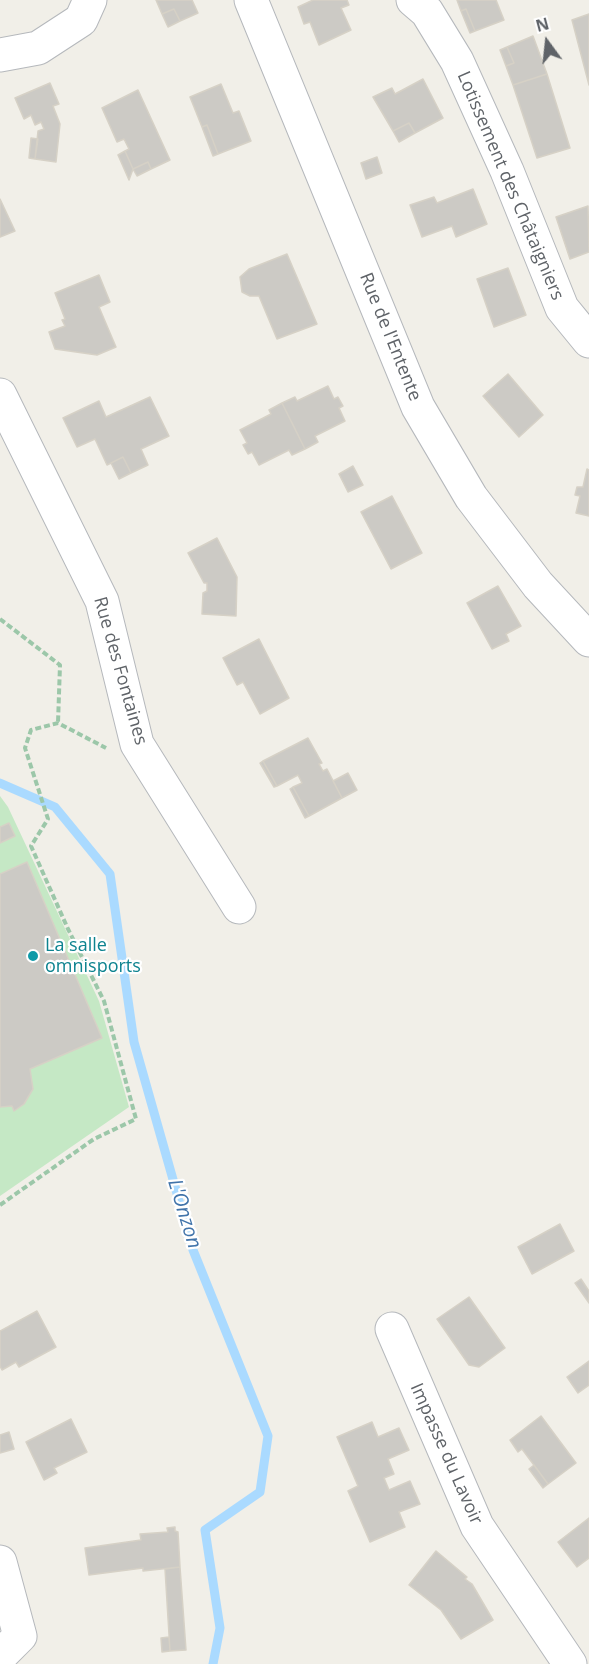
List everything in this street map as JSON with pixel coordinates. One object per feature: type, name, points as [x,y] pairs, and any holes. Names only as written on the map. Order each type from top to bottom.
[{"type":"street","points":[[0,55],[38,48],[81,20],[90,0]]},
{"type":"street","name":"Rue de l'Entente","points":[[251,0],[418,407],[471,497],[538,585],[589,639]]},
{"type":"street","name":"Lotissement des Châtaigniers","points":[[412,0],[428,12],[457,62],[507,171],[562,308],[589,341]]},
{"type":"street","name":"Rue des Fontaines","points":[[0,395],[102,601],[137,744],[239,908]]},
{"type":"street","name":"Impasse du Lavoir","points":[[392,1329],[477,1527],[570,1664]]},
{"type":"street","points":[[0,1562],[20,1636],[0,1656]]},
{"type":"path","points":[[0,619],[60,665],[58,723]]},
{"type":"path","points":[[0,1205],[94,1139],[136,1119],[104,1001],[68,929],[31,846],[48,819],[25,748],[31,730],[58,723],[104,747],[149,762]]},
{"type":"green space","points":[[0,796],[8,807],[99,1001],[129,1107],[0,1196]]},
{"type":"building","points":[[156,0],[192,0],[198,13],[180,21],[174,9],[162,14]]},
{"type":"building","points":[[313,0],[347,0],[349,5],[341,8],[351,30],[319,45],[310,22],[304,24],[298,7]]},
{"type":"building","points":[[457,0],[496,0],[504,20],[475,31],[466,9],[461,11]]},
{"type":"building","points":[[174,9],[180,21],[168,27],[162,14]]},
{"type":"building","points":[[466,9],[475,31],[470,33],[461,11]]},
{"type":"building","points":[[589,14],[589,85],[572,20]]},
{"type":"building","points":[[533,36],[547,74],[513,85],[506,66],[514,63],[507,47]]},
{"type":"building","points":[[507,47],[514,63],[506,66],[500,50]]},
{"type":"building","points":[[547,74],[570,148],[537,158],[513,85]]},
{"type":"building","points":[[423,79],[443,118],[415,133],[409,123],[393,131],[373,97],[392,88],[395,94]]},
{"type":"building","points":[[50,83],[59,104],[53,106],[60,124],[56,162],[35,159],[38,131],[44,129],[41,122],[35,125],[31,115],[24,119],[15,98]]},
{"type":"building","points":[[221,84],[233,113],[239,111],[251,141],[218,154],[207,125],[202,127],[190,97]]},
{"type":"building","points":[[138,90],[170,160],[151,169],[148,162],[133,169],[125,151],[129,149],[124,139],[117,142],[102,108]]},
{"type":"building","points":[[409,123],[415,133],[399,142],[393,131]]},
{"type":"building","points":[[207,125],[218,154],[213,156],[202,127]]},
{"type":"building","points":[[31,138],[38,139],[35,159],[29,158]]},
{"type":"building","points":[[125,151],[133,169],[129,180],[118,155]]},
{"type":"building","points":[[377,157],[382,173],[366,179],[361,163]]},
{"type":"building","points":[[148,162],[151,169],[137,176],[133,169]]},
{"type":"building","points":[[473,189],[487,224],[456,237],[452,226],[422,237],[410,205],[434,197],[437,203]]},
{"type":"building","points":[[0,199],[15,231],[0,237]]},
{"type":"building","points":[[588,206],[589,252],[570,259],[556,217]]},
{"type":"building","points":[[287,254],[317,324],[277,339],[259,296],[250,296],[242,292],[240,277],[249,269]]},
{"type":"building","points":[[508,268],[526,315],[494,327],[477,279]]},
{"type":"building","points":[[99,275],[110,302],[99,307],[116,347],[97,355],[55,349],[49,332],[65,326],[62,320],[65,319],[55,293]]},
{"type":"building","points":[[508,374],[543,415],[519,437],[483,396]]},
{"type":"building","points":[[328,386],[334,399],[338,397],[343,406],[339,408],[345,421],[315,436],[318,442],[305,449],[282,403],[295,397],[297,401]]},
{"type":"building","points":[[150,397],[169,436],[141,449],[148,465],[131,473],[123,457],[107,465],[95,439],[77,447],[63,418],[99,401],[106,417]]},
{"type":"building","points":[[282,403],[305,449],[292,455],[289,450],[259,465],[252,452],[248,454],[243,445],[247,443],[240,430],[271,414],[269,410]]},
{"type":"building","points":[[123,457],[131,473],[119,479],[111,463]]},
{"type":"building","points":[[353,466],[363,485],[348,492],[339,474]]},
{"type":"building","points":[[587,469],[589,470],[589,516],[576,513],[580,496],[575,495],[577,487],[583,487]]},
{"type":"building","points":[[392,496],[422,553],[391,569],[361,512]]},
{"type":"building","points":[[217,538],[237,577],[236,616],[202,614],[203,593],[207,591],[207,583],[204,583],[188,553]]},
{"type":"building","points":[[498,586],[521,626],[506,634],[509,641],[492,649],[467,603]]},
{"type":"building","points":[[259,639],[289,698],[260,714],[243,682],[237,685],[223,658]]},
{"type":"building","points":[[308,738],[322,763],[319,764],[323,771],[327,769],[342,798],[309,816],[293,787],[302,783],[298,775],[277,786],[263,761]]},
{"type":"building","points":[[263,761],[277,786],[274,787],[260,763]]},
{"type":"building","points":[[348,773],[357,790],[342,798],[333,781]]},
{"type":"building","points":[[293,787],[309,816],[305,818],[290,789]]},
{"type":"building","points":[[9,823],[15,836],[0,843],[0,827]]},
{"type":"building","name":"La salle omnisports","points":[[27,862],[102,1038],[30,1069],[33,1089],[24,1104],[14,1111],[12,1106],[0,1107],[0,874]]},
{"type":"building","points":[[560,1224],[574,1251],[532,1274],[518,1247]]},
{"type":"building","points":[[581,1279],[589,1291],[589,1303],[575,1283]]},
{"type":"building","points":[[469,1297],[505,1348],[479,1367],[469,1365],[437,1319]]},
{"type":"building","points":[[37,1311],[56,1347],[19,1367],[16,1362],[2,1370],[0,1331]]},
{"type":"building","points":[[589,1361],[589,1385],[578,1393],[567,1377]]},
{"type":"building","points":[[541,1416],[576,1463],[548,1484],[522,1449],[518,1452],[510,1440]]},
{"type":"building","points":[[71,1419],[87,1452],[54,1468],[57,1473],[44,1480],[26,1442]]},
{"type":"building","points":[[372,1422],[378,1437],[399,1428],[409,1450],[388,1459],[394,1474],[384,1478],[389,1490],[410,1481],[420,1504],[399,1512],[405,1527],[370,1542],[348,1491],[358,1486],[337,1437]]},
{"type":"building","points":[[9,1432],[14,1449],[0,1453],[0,1435]]},
{"type":"building","points":[[534,1465],[548,1484],[543,1488],[529,1469]]},
{"type":"building","points":[[589,1518],[589,1558],[577,1567],[558,1542]]},
{"type":"building","points":[[175,1527],[175,1531],[178,1532],[180,1567],[143,1571],[143,1568],[89,1575],[85,1548],[141,1540],[140,1534],[168,1532],[167,1528]]},
{"type":"building","points":[[436,1551],[467,1577],[465,1579],[472,1584],[493,1620],[461,1639],[441,1610],[409,1585]]},
{"type":"building","points":[[180,1567],[186,1650],[170,1651],[165,1569]]},
{"type":"building","points":[[169,1637],[170,1651],[162,1652],[161,1638]]},
{"type":"waterway","name":"L'Onzon","points":[[0,783],[55,807],[110,874],[134,1042],[193,1250],[268,1436],[260,1492],[205,1530],[220,1628],[213,1664]]},
{"type":"place","name":"La salle omnisports","points":[[33,956]]}]
